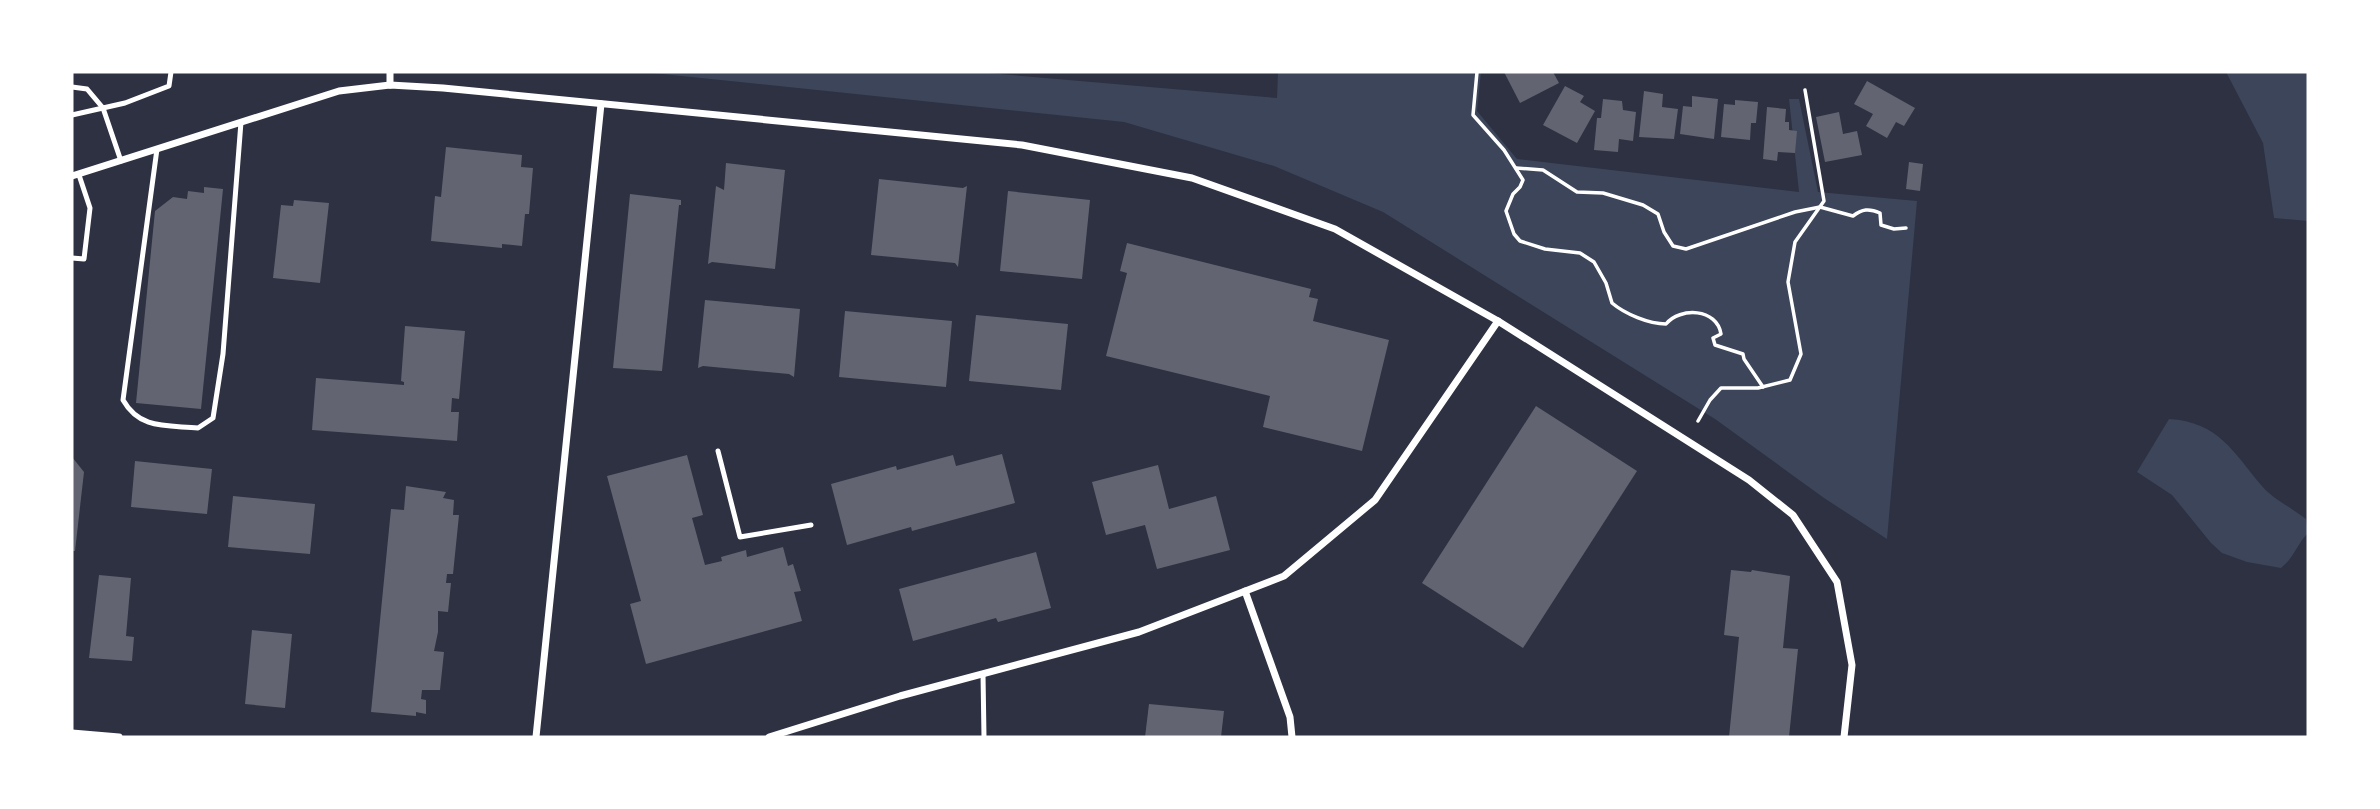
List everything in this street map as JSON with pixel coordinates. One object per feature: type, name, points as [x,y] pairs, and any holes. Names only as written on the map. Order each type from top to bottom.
[{"type":"street","points":[[390,72],[390,85]]},
{"type":"street","points":[[75,175],[339,91],[390,85],[1022,145],[1192,178],[1335,229],[1498,321],[1749,480],[1793,514],[1837,582],[1852,665],[1844,737]]},
{"type":"street","points":[[536,737],[601,104]]},
{"type":"street","points":[[769,737],[900,696],[1139,632],[1284,576],[1375,500],[1498,321]]},
{"type":"street","points":[[1245,591],[1290,717],[1292,737]]},
{"type":"street","points":[[72,733],[119,737]]},
{"type":"lane","points":[[72,115],[125,103],[169,86],[171,72]]},
{"type":"lane","points":[[72,87],[88,89],[103,108],[121,161]]},
{"type":"lane","points":[[157,149],[123,400],[131,413],[145,423],[198,428],[213,418],[223,354],[241,122]]},
{"type":"lane","points":[[72,258],[84,259],[90,208],[75,175]]},
{"type":"lane","points":[[718,451],[740,537],[811,525]]},
{"type":"lane","points":[[983,674],[984,737]]},
{"type":"path","points":[[1477,72],[1473,115],[1504,150],[1522,180],[1506,211],[1514,234],[1520,241],[1545,249],[1580,253],[1594,262],[1606,283],[1612,303],[1631,315],[1657,324],[1666,324],[1672,316],[1682,314],[1713,317],[1720,325],[1721,334],[1713,338],[1714,345],[1743,354],[1760,388]]},
{"type":"path","points":[[1698,421],[1710,400],[1721,388],[1760,388],[1790,380],[1801,354],[1788,282],[1795,242],[1824,201],[1805,90]]},
{"type":"path","points":[[1516,168],[1543,170],[1577,192],[1603,193],[1643,205],[1658,214],[1664,232],[1673,246],[1686,249],[1795,212],[1820,207],[1853,216],[1860,211],[1872,209],[1880,213],[1881,225],[1894,229],[1906,228]]},
{"type":"shaded area","points":[[643,72],[977,72],[1277,98],[1278,72],[1481,72],[1477,111],[1517,159],[1799,192],[1789,99],[1799,99],[1818,192],[1917,201],[1887,539],[1824,498],[1715,419],[1383,212],[1274,166],[1124,122]]},
{"type":"shaded area","points":[[2226,72],[2308,72],[2308,221],[2274,218],[2263,143]]},
{"type":"shaded area","points":[[2169,419],[2186,421],[2213,433],[2233,451],[2266,491],[2306,519],[2308,533],[2281,568],[2247,562],[2222,553],[2172,495],[2137,472]]},
{"type":"building","points":[[1504,72],[1553,72],[1559,83],[1520,103]]},
{"type":"building","points":[[1867,81],[1915,108],[1904,126],[1896,122],[1887,138],[1866,126],[1873,114],[1854,104]]},
{"type":"building","points":[[1565,86],[1584,96],[1580,102],[1595,111],[1577,143],[1543,125]]},
{"type":"building","points":[[1644,91],[1663,94],[1662,107],[1678,109],[1674,139],[1639,137]]},
{"type":"building","points":[[1692,96],[1718,99],[1714,139],[1680,134],[1683,106],[1692,107]]},
{"type":"building","points":[[1603,99],[1622,101],[1623,110],[1636,112],[1633,141],[1619,139],[1618,152],[1594,150],[1597,118],[1601,118]]},
{"type":"building","points":[[1735,100],[1758,102],[1756,123],[1751,123],[1750,140],[1721,137],[1724,104],[1735,105]]},
{"type":"building","points":[[1767,107],[1786,109],[1785,122],[1789,122],[1789,130],[1797,131],[1795,153],[1778,152],[1777,161],[1763,159]]},
{"type":"building","points":[[1839,112],[1843,134],[1857,131],[1862,155],[1825,162],[1816,117]]},
{"type":"building","points":[[446,147],[522,155],[521,167],[533,168],[529,214],[525,214],[522,246],[502,244],[502,248],[431,241],[435,196],[441,197]]},
{"type":"building","points":[[1909,162],[1923,164],[1920,191],[1906,189]]},
{"type":"building","points":[[726,163],[785,170],[775,269],[712,262],[708,264],[716,186],[724,190]]},
{"type":"building","points":[[879,179],[963,188],[967,186],[958,267],[955,263],[871,255]]},
{"type":"building","points":[[204,187],[223,189],[201,409],[136,403],[155,211],[173,197],[187,199],[188,191],[204,193]]},
{"type":"building","points":[[1008,191],[1090,200],[1082,279],[1000,271]]},
{"type":"building","points":[[630,194],[681,200],[662,371],[613,368]]},
{"type":"building","points":[[294,200],[329,203],[320,283],[273,278],[281,205],[293,206]]},
{"type":"building","points":[[1127,243],[1311,289],[1309,297],[1318,299],[1313,321],[1389,340],[1362,451],[1263,427],[1270,396],[1106,356],[1127,273],[1120,271]]},
{"type":"building","points":[[705,300],[800,309],[794,377],[789,374],[703,366],[698,368]]},
{"type":"building","points":[[845,311],[952,321],[946,387],[839,377]]},
{"type":"building","points":[[976,315],[1068,324],[1061,390],[969,381]]},
{"type":"building","points":[[405,326],[465,331],[459,399],[452,398],[451,412],[459,412],[457,441],[312,430],[316,378],[404,385],[401,381]]},
{"type":"building","points":[[1536,406],[1637,471],[1523,648],[1422,583]]},
{"type":"building","points":[[1002,454],[1015,503],[912,531],[911,527],[847,545],[831,484],[896,466],[897,470],[953,455],[956,466]]},
{"type":"building","points":[[687,455],[703,515],[692,518],[705,565],[746,550],[747,557],[783,547],[788,566],[793,564],[801,591],[794,592],[802,621],[646,664],[630,604],[641,601],[607,476]]},
{"type":"building","points":[[72,457],[84,472],[75,551],[72,551]]},
{"type":"building","points":[[135,461],[212,469],[207,514],[131,507]]},
{"type":"building","points":[[1158,465],[1169,509],[1216,496],[1230,550],[1157,569],[1145,525],[1106,535],[1092,482]]},
{"type":"building","points":[[406,486],[446,492],[443,498],[454,500],[453,515],[459,515],[453,574],[447,574],[446,583],[451,583],[448,612],[438,611],[434,651],[444,652],[440,690],[422,690],[421,699],[426,700],[426,714],[416,712],[416,716],[371,712],[391,509],[404,510]]},
{"type":"building","points":[[233,496],[315,504],[310,554],[228,547]]},
{"type":"building","points":[[1036,552],[1051,608],[998,622],[996,618],[913,641],[899,589]]},
{"type":"building","points":[[1731,570],[1752,570],[1790,576],[1783,648],[1798,649],[1789,737],[1729,737],[1739,637],[1724,635]]},
{"type":"building","points":[[99,575],[131,578],[126,636],[134,637],[132,661],[89,658]]},
{"type":"building","points":[[252,630],[292,634],[285,708],[245,704]]},
{"type":"building","points":[[1149,704],[1224,711],[1221,737],[1145,737]]}]
